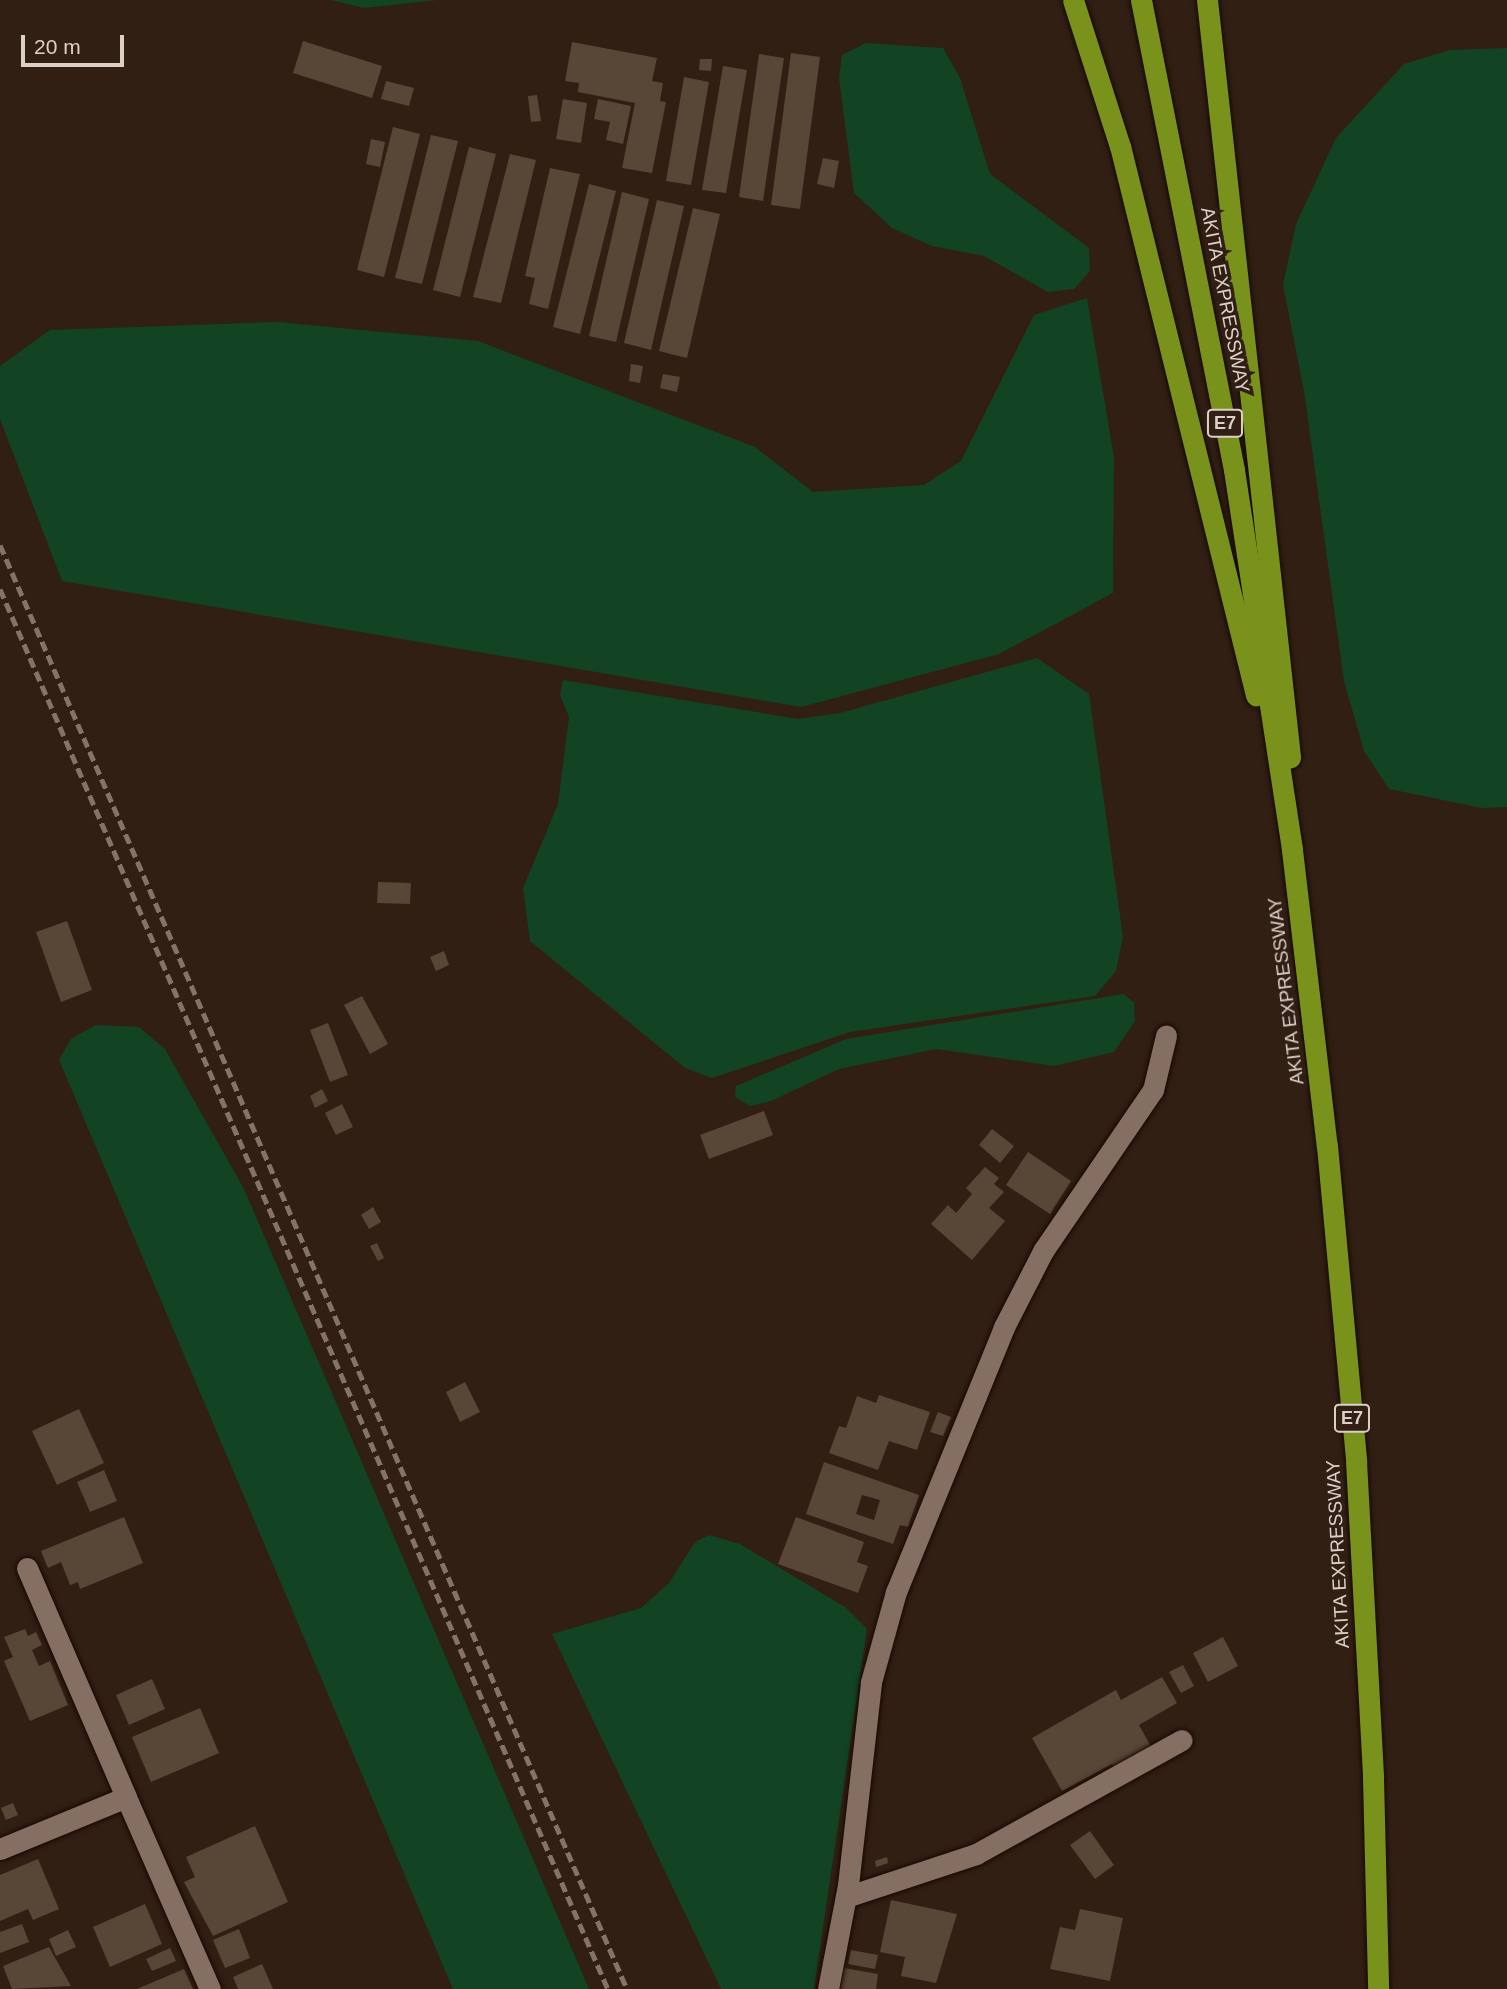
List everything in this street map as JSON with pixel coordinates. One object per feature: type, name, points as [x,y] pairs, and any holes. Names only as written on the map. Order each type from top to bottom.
[{"type":"highway","points":[[1073,0],[1120,146],[1186,398],[1292,850]]},
{"type":"highway","name":"AKITA EXPRESSWAY","points":[[1141,0],[1234,470],[1292,850],[1327,1146],[1356,1461],[1373,1778],[1378,1989]]},
{"type":"highway","points":[[1207,0],[1288,715],[1292,850]]},
{"type":"street","points":[[828,1989],[846,1897],[871,1682],[896,1592],[1004,1327],[1043,1251],[1153,1090],[1166,1036]]},
{"type":"street","points":[[27,1568],[211,1989]]},
{"type":"street","points":[[846,1897],[976,1854],[1182,1740]]},
{"type":"street","points":[[0,1849],[126,1797]]},
{"type":"green space","points":[[330,0],[438,0],[364,8]]},
{"type":"green space","points":[[866,43],[943,48],[960,78],[990,174],[1089,248],[1090,271],[1074,289],[1048,292],[984,256],[932,246],[892,228],[854,193],[839,78],[842,55]]},
{"type":"green space","points":[[1507,48],[1507,807],[1482,808],[1389,789],[1364,751],[1344,681],[1304,391],[1283,285],[1296,224],[1336,138],[1404,64],[1450,50]]},
{"type":"green space","points":[[1087,298],[1114,457],[1113,593],[999,654],[801,707],[62,581],[0,419],[0,366],[50,330],[277,322],[478,341],[755,447],[813,492],[924,485],[961,461],[1034,315]]},
{"type":"green space","points":[[1037,658],[1089,694],[1123,937],[1116,971],[1095,996],[850,1032],[712,1078],[685,1068],[530,941],[523,888],[558,804],[569,717],[560,695],[563,680],[798,719],[840,713]]},
{"type":"green space","points":[[1123,994],[1134,1002],[1135,1021],[1114,1052],[1054,1066],[936,1049],[839,1069],[771,1101],[750,1106],[735,1097],[736,1086],[846,1039]]},
{"type":"green space","points":[[96,1025],[139,1027],[165,1049],[244,1189],[589,1989],[453,1989],[59,1060],[71,1039]]},
{"type":"green space","points":[[709,1535],[740,1544],[845,1607],[867,1629],[814,1989],[721,1989],[552,1634],[641,1608],[669,1583],[695,1542]]},
{"type":"building","points":[[303,41],[382,66],[372,98],[293,73]]},
{"type":"building","points":[[572,42],[657,58],[652,81],[663,83],[660,101],[666,102],[652,173],[622,168],[635,103],[578,92],[579,83],[565,81]]},
{"type":"building","points":[[791,53],[820,57],[800,209],[771,205]]},
{"type":"building","points":[[759,54],[784,58],[763,201],[739,197]]},
{"type":"building","points":[[700,59],[712,59],[711,71],[699,70]]},
{"type":"building","points":[[723,66],[747,70],[726,193],[702,190]]},
{"type":"building","points":[[684,77],[709,82],[691,185],[666,181]]},
{"type":"building","points":[[386,81],[414,88],[409,106],[381,99]]},
{"type":"building","points":[[537,95],[541,121],[531,122],[528,96]]},
{"type":"building","points":[[563,99],[587,103],[581,143],[556,139]]},
{"type":"building","points":[[598,99],[631,106],[623,144],[606,140],[610,122],[594,119]]},
{"type":"building","points":[[393,127],[420,134],[384,277],[357,270]]},
{"type":"building","points":[[431,135],[458,141],[422,284],[395,278]]},
{"type":"building","points":[[371,139],[385,142],[380,167],[366,164]]},
{"type":"building","points":[[469,147],[496,154],[460,297],[433,290]]},
{"type":"building","points":[[510,154],[536,160],[501,303],[473,297]]},
{"type":"building","points":[[823,158],[839,161],[834,188],[817,184]]},
{"type":"building","points":[[550,168],[580,174],[548,309],[529,304],[535,278],[525,276]]},
{"type":"building","points":[[589,184],[616,191],[580,334],[553,327]]},
{"type":"building","points":[[622,192],[649,199],[616,342],[589,336]]},
{"type":"building","points":[[657,200],[684,206],[651,350],[624,343]]},
{"type":"building","points":[[693,208],[720,214],[687,358],[659,351]]},
{"type":"building","points":[[631,364],[643,366],[640,383],[629,381]]},
{"type":"building","points":[[663,374],[680,377],[677,392],[660,388]]},
{"type":"building","points":[[378,882],[411,883],[410,904],[377,903]]},
{"type":"building","points":[[67,921],[92,990],[61,1002],[36,932]]},
{"type":"building","points":[[444,951],[449,965],[436,971],[430,957]]},
{"type":"building","points":[[362,996],[388,1044],[370,1054],[344,1005]]},
{"type":"building","points":[[328,1023],[348,1075],[330,1082],[310,1030]]},
{"type":"building","points":[[322,1089],[328,1101],[315,1108],[310,1096]]},
{"type":"building","points":[[342,1104],[353,1127],[336,1135],[325,1113]]},
{"type":"building","points":[[764,1111],[773,1135],[709,1159],[700,1135]]},
{"type":"building","points":[[992,1129],[1014,1146],[1000,1163],[979,1145]]},
{"type":"building","points":[[1028,1152],[1071,1181],[1050,1214],[1006,1185]]},
{"type":"building","points":[[985,1167],[999,1178],[994,1184],[1004,1192],[989,1208],[1005,1221],[972,1260],[931,1224],[948,1205],[956,1213],[972,1194],[966,1188]]},
{"type":"building","points":[[373,1207],[381,1222],[369,1229],[361,1215]]},
{"type":"building","points":[[377,1243],[384,1258],[378,1261],[370,1246]]},
{"type":"building","points":[[465,1382],[480,1412],[460,1422],[446,1392]]},
{"type":"building","points":[[879,1395],[930,1412],[917,1450],[889,1441],[878,1470],[829,1453],[839,1426],[846,1428],[857,1396],[876,1403]]},
{"type":"building","points":[[79,1409],[104,1463],[57,1485],[32,1431]]},
{"type":"building","points":[[938,1412],[951,1417],[943,1436],[930,1432]]},
{"type":"building","points":[[824,1462],[919,1495],[908,1527],[900,1525],[893,1544],[806,1514]],"holes":[[[862,1495],[880,1500],[874,1520],[856,1514]]]},
{"type":"building","points":[[104,1470],[117,1501],[90,1512],[77,1482]]},
{"type":"building","points":[[124,1517],[143,1563],[80,1589],[78,1582],[70,1585],[61,1562],[48,1568],[41,1551]]},
{"type":"building","points":[[796,1517],[864,1542],[857,1562],[868,1566],[858,1593],[778,1564]]},
{"type":"building","points":[[25,1629],[28,1636],[36,1632],[42,1645],[32,1650],[39,1666],[50,1661],[68,1705],[30,1721],[4,1661],[13,1657],[4,1637]]},
{"type":"building","points":[[1223,1637],[1238,1666],[1208,1682],[1193,1653]]},
{"type":"building","points":[[1183,1665],[1194,1686],[1181,1693],[1169,1672]]},
{"type":"building","points":[[1162,1677],[1177,1703],[1139,1725],[1153,1750],[1116,1770],[1112,1764],[1062,1791],[1032,1738],[1116,1690],[1121,1700]]},
{"type":"building","points":[[152,1679],[165,1709],[129,1725],[116,1695]]},
{"type":"building","points":[[200,1708],[219,1753],[151,1782],[132,1737]]},
{"type":"building","points":[[13,1803],[18,1815],[6,1820],[1,1808]]},
{"type":"building","points":[[255,1826],[288,1902],[213,1936],[184,1882],[195,1877],[186,1857]]},
{"type":"building","points":[[1090,1831],[1114,1865],[1095,1879],[1070,1845]]},
{"type":"building","points":[[887,1857],[888,1863],[876,1867],[875,1861]]},
{"type":"building","points":[[38,1859],[59,1909],[33,1920],[28,1909],[0,1921],[0,1875]]},
{"type":"building","points":[[891,1900],[957,1914],[936,1983],[901,1976],[905,1957],[880,1952]]},
{"type":"building","points":[[145,1904],[162,1944],[110,1967],[93,1927]]},
{"type":"building","points":[[1080,1909],[1123,1918],[1110,1981],[1050,1969],[1060,1927],[1075,1930]]},
{"type":"building","points":[[22,1924],[29,1942],[0,1953],[0,1932]]},
{"type":"building","points":[[239,1929],[250,1958],[225,1968],[213,1940]]},
{"type":"building","points":[[68,1930],[76,1947],[56,1956],[49,1939]]},
{"type":"building","points":[[49,1947],[71,1986],[12,1989],[3,1966]]},
{"type":"building","points":[[170,1948],[176,1961],[152,1971],[146,1959]]},
{"type":"building","points":[[851,1950],[878,1955],[875,1969],[848,1964]]},
{"type":"building","points":[[262,1964],[273,1989],[238,1989],[233,1977]]},
{"type":"building","points":[[844,1968],[878,1974],[876,1989],[840,1989]]},
{"type":"building","points":[[184,1969],[193,1989],[137,1989]]},
{"type":"railway","points":[[0,545],[627,1989]]},
{"type":"railway","points":[[0,589],[608,1989]]}]
